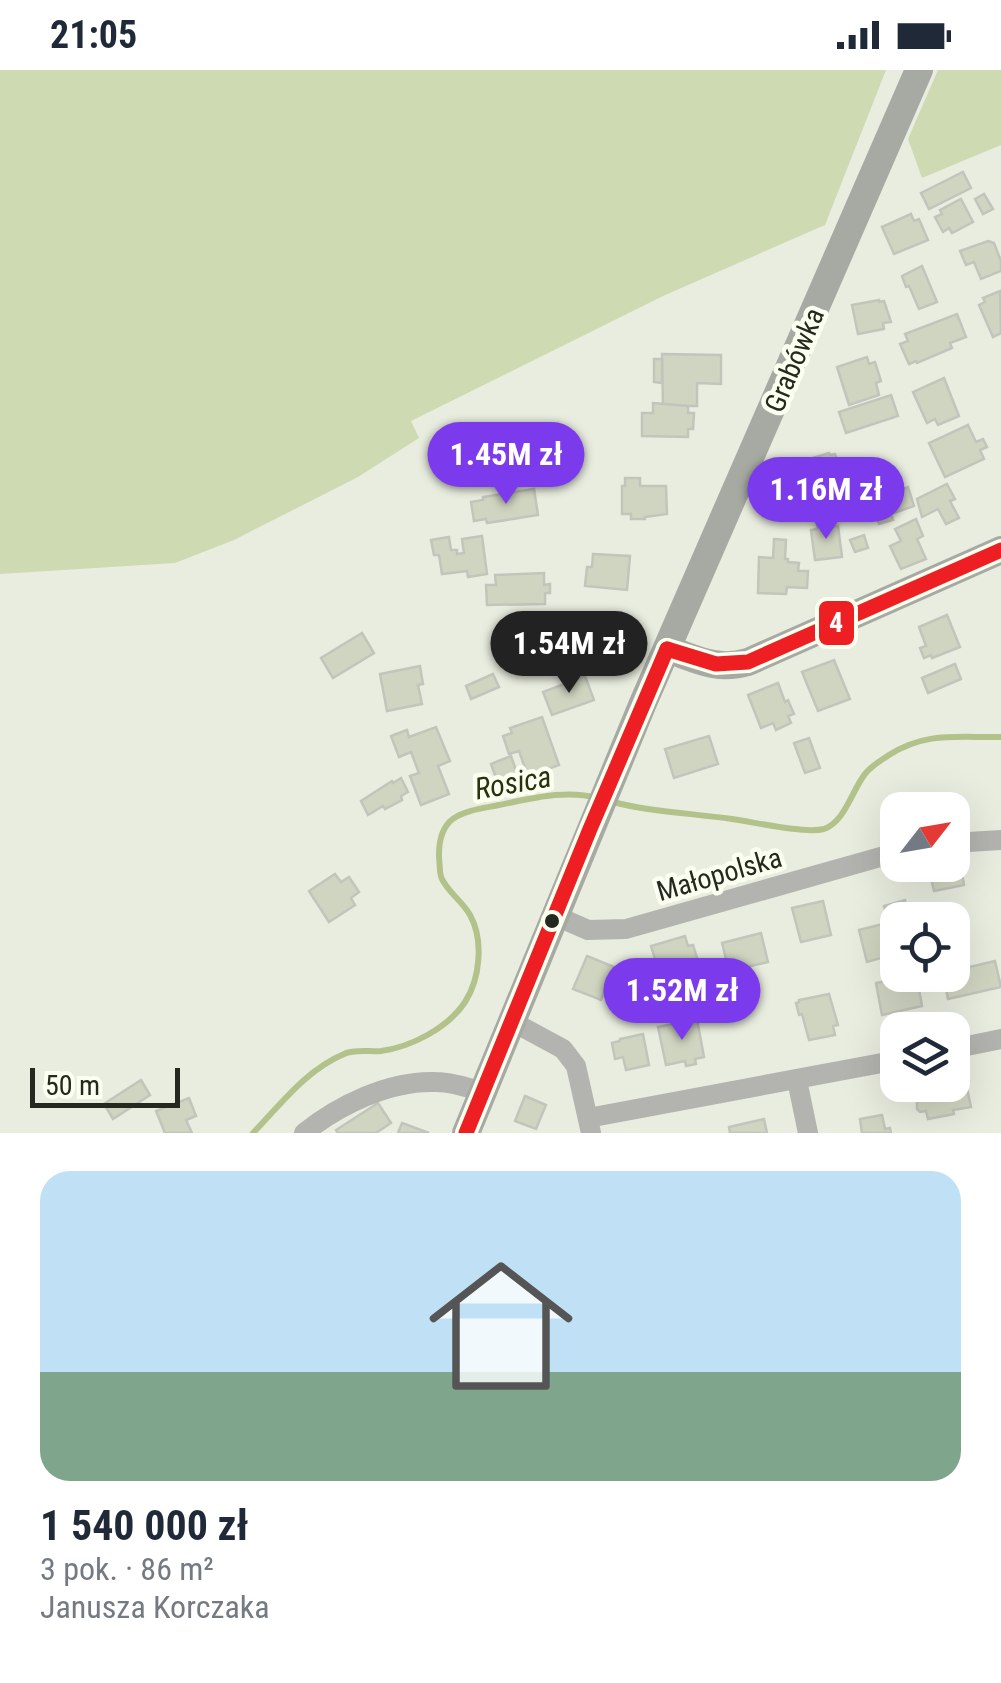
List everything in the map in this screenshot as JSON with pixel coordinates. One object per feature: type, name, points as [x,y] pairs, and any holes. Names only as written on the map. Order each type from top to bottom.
[{"type":"street","name":"Grabówka","points":[[466,1133],[604,796],[919,70]]},
{"type":"street","points":[[668,649],[714,666],[748,662],[1001,550]]},
{"type":"street","points":[[970,841],[1001,840]]},
{"type":"street","name":"Małopolska","points":[[556,916],[588,930],[626,929],[880,857]]},
{"type":"street","points":[[512,1022],[563,1049],[576,1066],[589,1126],[880,1064]]},
{"type":"street","points":[[970,1045],[1001,1039]]},
{"type":"street","points":[[798,1080],[808,1133]]},
{"type":"street","points":[[304,1133],[346,1106],[415,1083],[438,1082],[482,1092]]},
{"type":"green space","points":[[0,70],[886,70],[825,225],[663,296],[411,421],[419,438],[358,477],[234,540],[175,563],[0,574]]},
{"type":"green space","points":[[938,70],[1001,70],[1001,145],[922,178],[908,139]]},
{"type":"building","points":[[963,172],[971,188],[929,209],[921,193]]},
{"type":"building","points":[[984,194],[993,209],[983,214],[975,199]]},
{"type":"building","points":[[961,199],[973,222],[952,233],[949,228],[943,232],[935,217]]},
{"type":"building","points":[[911,214],[914,221],[919,219],[928,240],[894,254],[882,227]]},
{"type":"building","points":[[988,241],[994,243],[1001,271],[981,279],[974,262],[966,265],[960,251]]},
{"type":"building","points":[[922,266],[937,302],[919,309],[902,276]]},
{"type":"building","points":[[1000,291],[1001,333],[993,337],[979,305],[985,302],[983,298]]},
{"type":"building","points":[[884,301],[891,322],[883,323],[884,329],[858,334],[852,305]]},
{"type":"building","points":[[957,314],[966,337],[950,343],[952,348],[909,364],[900,344],[908,341],[905,334]]},
{"type":"building","points":[[662,354],[721,355],[721,384],[697,383],[697,406],[663,406]]},
{"type":"building","points":[[867,357],[869,364],[875,362],[881,381],[876,383],[879,395],[849,405],[837,367]]},
{"type":"building","points":[[654,359],[662,359],[662,383],[654,382]]},
{"type":"building","points":[[944,378],[959,416],[938,425],[935,419],[927,423],[913,392]]},
{"type":"building","points":[[891,395],[898,416],[846,433],[839,412]]},
{"type":"building","points":[[653,403],[688,406],[688,413],[694,413],[688,437],[642,436],[642,413],[653,413]]},
{"type":"building","points":[[968,425],[976,442],[983,439],[987,447],[980,450],[984,459],[945,477],[929,443]]},
{"type":"building","points":[[835,454],[844,480],[838,482],[846,507],[809,519],[801,494],[808,492],[798,476],[802,475],[799,462]]},
{"type":"building","points":[[467,462],[472,478],[457,482],[453,466]]},
{"type":"building","points":[[625,478],[640,478],[640,486],[666,486],[667,514],[631,519],[631,514],[622,514]]},
{"type":"building","points":[[947,484],[959,518],[946,524],[938,509],[922,517],[917,499]]},
{"type":"building","points":[[908,487],[914,506],[891,514],[893,520],[879,524],[876,514],[867,517],[862,502]]},
{"type":"building","points":[[534,489],[538,515],[487,523],[486,519],[474,521],[471,502]]},
{"type":"building","points":[[916,519],[923,536],[917,539],[926,559],[901,569],[890,546],[901,541],[895,529]]},
{"type":"building","points":[[829,521],[829,527],[838,526],[842,557],[815,560],[811,530],[817,529],[817,523]]},
{"type":"building","points":[[864,535],[868,548],[855,552],[850,540]]},
{"type":"building","points":[[482,536],[487,574],[442,574],[431,540],[449,537],[451,550],[457,550],[457,554],[464,553],[462,539]]},
{"type":"building","points":[[774,539],[786,540],[785,559],[799,563],[798,571],[808,571],[807,588],[787,587],[786,594],[758,593],[759,557],[773,558]]},
{"type":"building","points":[[593,554],[630,556],[627,590],[585,586]]},
{"type":"building","points":[[544,573],[544,585],[550,584],[545,604],[487,605],[486,585],[496,585],[495,575]]},
{"type":"building","points":[[947,615],[960,647],[924,658],[920,648],[926,646],[919,627]]},
{"type":"building","points":[[362,633],[374,653],[333,678],[321,658]]},
{"type":"building","points":[[834,660],[850,699],[818,711],[802,672]]},
{"type":"building","points":[[955,664],[961,679],[928,693],[922,678]]},
{"type":"building","points":[[420,666],[422,704],[387,711],[380,674]]},
{"type":"building","points":[[493,674],[499,687],[471,699],[466,686]]},
{"type":"building","points":[[585,676],[594,700],[552,715],[543,692]]},
{"type":"building","points":[[778,683],[794,714],[788,716],[791,723],[776,730],[773,723],[761,728],[748,695]]},
{"type":"building","points":[[542,717],[559,765],[528,776],[519,751],[509,754],[503,736],[512,733],[510,728]]},
{"type":"building","points":[[436,727],[450,761],[438,766],[449,794],[421,805],[410,776],[419,773],[411,752],[399,757],[391,736],[407,730],[409,737]]},
{"type":"building","points":[[709,736],[718,764],[674,778],[665,749]]},
{"type":"building","points":[[809,738],[820,768],[805,773],[794,743]]},
{"type":"building","points":[[511,756],[519,779],[499,786],[491,764]]},
{"type":"building","points":[[401,778],[408,792],[401,796],[402,800],[368,815],[361,801]]},
{"type":"building","points":[[335,874],[341,882],[349,877],[359,892],[351,898],[355,905],[329,922],[309,891]]},
{"type":"building","points":[[932,882],[964,882],[964,885],[934,891]]},
{"type":"building","points":[[823,901],[831,935],[801,942],[792,908]]},
{"type":"building","points":[[880,925],[880,958],[867,962],[859,930]]},
{"type":"building","points":[[761,933],[768,962],[729,971],[722,943]]},
{"type":"building","points":[[685,936],[688,946],[693,945],[697,974],[663,984],[651,946]]},
{"type":"building","points":[[587,956],[614,967],[601,1000],[573,989]]},
{"type":"building","points":[[995,961],[1001,987],[948,999],[947,992],[970,992],[970,967]]},
{"type":"building","points":[[880,982],[880,992],[920,992],[922,1006],[881,1012],[876,983]]},
{"type":"building","points":[[829,994],[838,1025],[833,1026],[835,1035],[809,1040],[796,1003]]},
{"type":"building","points":[[697,1019],[704,1057],[695,1059],[696,1064],[686,1066],[685,1061],[666,1065],[658,1027]]},
{"type":"building","points":[[643,1034],[649,1065],[626,1070],[623,1057],[615,1059],[612,1043]]},
{"type":"building","points":[[141,1080],[150,1095],[113,1119],[104,1104]]},
{"type":"building","points":[[525,1096],[546,1105],[536,1129],[515,1121]]},
{"type":"building","points":[[189,1098],[196,1116],[186,1120],[192,1133],[165,1133],[156,1111]]},
{"type":"building","points":[[917,1102],[970,1102],[971,1107],[928,1119],[926,1111],[917,1109]]},
{"type":"building","points":[[378,1103],[391,1123],[376,1133],[338,1133],[336,1130]]},
{"type":"building","points":[[882,1115],[885,1129],[890,1128],[891,1133],[862,1133],[860,1119]]},
{"type":"building","points":[[764,1119],[767,1133],[730,1133],[729,1127]]},
{"type":"building","points":[[402,1123],[429,1133],[398,1133]]},
{"type":"waterway","name":"Rosica","points":[[609,801],[792,829],[824,829],[843,813],[867,771],[903,747],[943,737],[1001,737]]},
{"type":"waterway","name":"Rosica","points":[[253,1133],[295,1089],[330,1061],[348,1052],[381,1051],[416,1041],[439,1028],[465,1002],[474,982],[479,947],[470,915],[440,874],[440,842],[448,823],[464,813],[535,798],[573,794],[597,798]]},
{"type":"transit line","name":"4","points":[[667,649],[716,664],[748,662],[1001,550]]},
{"type":"transit line","name":"4","points":[[466,1133],[667,649]]}]
